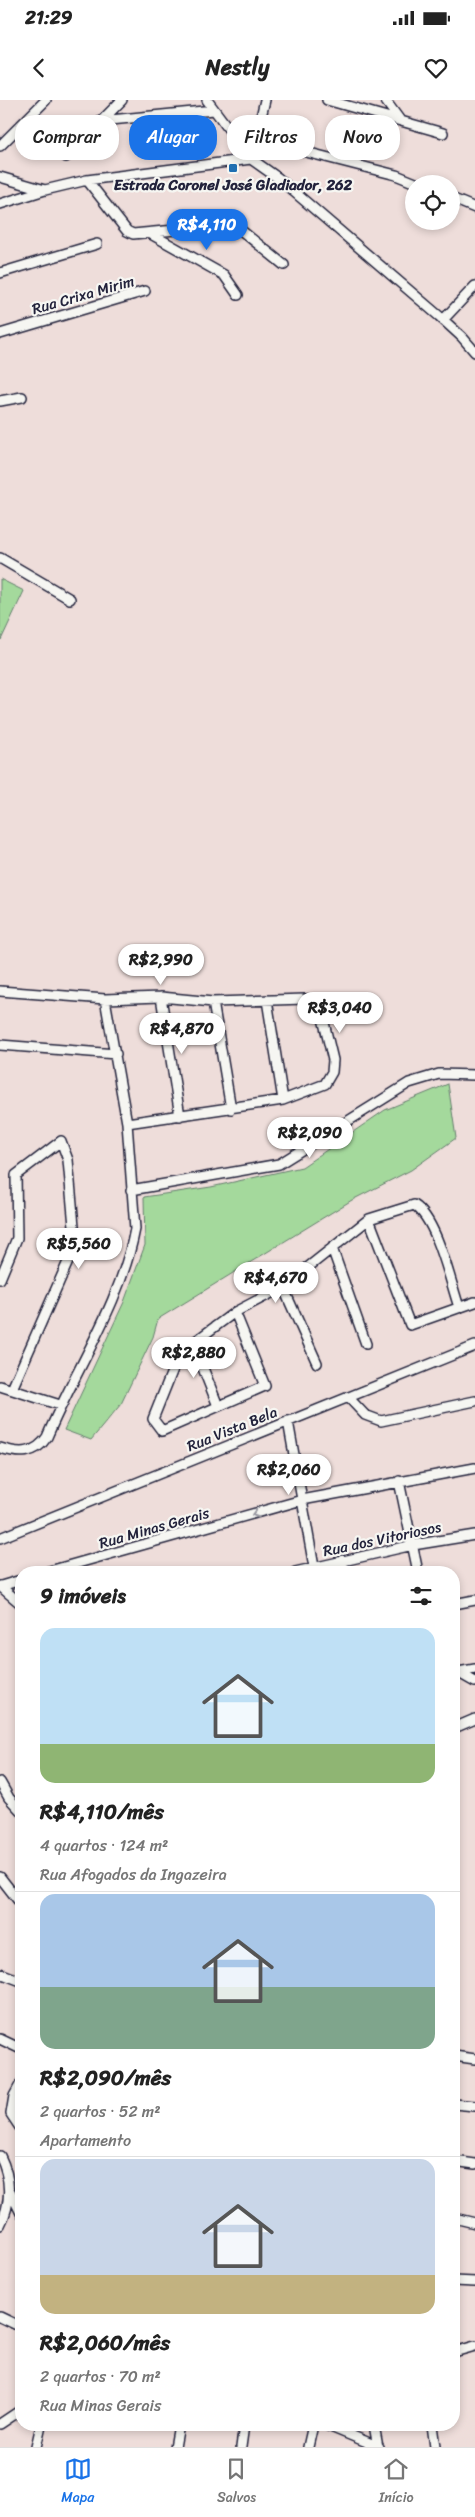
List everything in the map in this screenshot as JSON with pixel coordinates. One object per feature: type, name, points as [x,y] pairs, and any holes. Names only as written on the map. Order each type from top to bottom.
[{"type":"street","points":[[0,146],[46,100]]},
{"type":"street","points":[[106,115],[122,100]]},
{"type":"street","points":[[207,100],[227,127]]},
{"type":"street","points":[[262,115],[265,100]]},
{"type":"street","points":[[327,100],[384,115]]},
{"type":"street","points":[[385,100],[396,115]]},
{"type":"street","points":[[119,119],[214,110]]},
{"type":"street","points":[[400,119],[443,133]]},
{"type":"street","points":[[315,155],[405,179]]},
{"type":"street","points":[[0,204],[45,190],[87,180],[243,160]]},
{"type":"street","points":[[252,160],[278,178],[443,320],[475,352]]},
{"type":"street","points":[[0,177],[45,190]]},
{"type":"street","points":[[87,180],[126,231],[133,234],[151,234],[228,225],[237,227],[284,265]]},
{"type":"street","points":[[460,202],[475,208]]},
{"type":"street","points":[[151,234],[224,275],[238,295]]},
{"type":"street","points":[[0,274],[97,244]]},
{"type":"street","points":[[443,320],[475,286]]},
{"type":"street","name":"Rua Crixa Mirim","points":[[0,334],[145,291]]},
{"type":"street","points":[[0,401],[22,396]]},
{"type":"street","points":[[0,558],[70,599]]},
{"type":"street","points":[[0,992],[105,999],[161,997],[213,1002],[306,999],[318,1003],[322,1009],[333,1060],[332,1072],[325,1084],[283,1100],[127,1123]]},
{"type":"street","points":[[161,997],[180,1116]]},
{"type":"street","points":[[0,1448],[21,1453],[37,1448],[47,1437],[60,1405],[125,1271],[136,1229],[131,1190],[127,1123],[105,999]]},
{"type":"street","points":[[267,1000],[283,1100]]},
{"type":"street","points":[[213,1002],[231,1109]]},
{"type":"street","points":[[0,1045],[116,1054]]},
{"type":"street","points":[[131,1190],[279,1164],[409,1083],[439,1074],[475,1075]]},
{"type":"street","points":[[0,1279],[17,1238],[16,1175],[61,1141],[68,1160],[75,1237],[74,1248],[12,1390]]},
{"type":"street","points":[[236,1312],[265,1386],[162,1431],[153,1419],[175,1364],[193,1343],[236,1312],[283,1287],[369,1219],[414,1205],[421,1209],[432,1227],[459,1307]]},
{"type":"street","points":[[369,1219],[410,1325],[475,1302]]},
{"type":"street","points":[[332,1248],[366,1344]]},
{"type":"street","points":[[283,1287],[317,1363]]},
{"type":"street","points":[[193,1343],[218,1406]]},
{"type":"street","name":"Rua Vista Bela","points":[[0,1538],[475,1346]]},
{"type":"street","points":[[0,1386],[60,1405]]},
{"type":"street","points":[[350,1398],[365,1415],[381,1421],[475,1401]]},
{"type":"street","points":[[288,1421],[314,1566]]},
{"type":"street","name":"Rua Minas Gerais","points":[[67,1566],[302,1500],[475,1468]]},
{"type":"street","points":[[399,1481],[417,1566]]},
{"type":"street","name":"Rua dos Vitoriosos","points":[[318,1566],[413,1545],[475,1535]]},
{"type":"street","points":[[342,1560],[344,1566]]},
{"type":"street","points":[[0,1586],[15,1582]]},
{"type":"street","points":[[0,1586],[15,1599]]},
{"type":"street","points":[[460,1603],[475,1600]]},
{"type":"street","points":[[460,1671],[475,1669]]},
{"type":"street","points":[[460,1673],[475,1682]]},
{"type":"street","points":[[460,1725],[475,1719]]},
{"type":"street","points":[[0,1782],[4,1798],[15,1806]]},
{"type":"street","points":[[0,1877],[15,1896]]},
{"type":"street","points":[[0,1973],[15,1979]]},
{"type":"street","points":[[0,2039],[15,2046]]},
{"type":"street","points":[[460,2057],[475,2060]]},
{"type":"street","points":[[15,2097],[11,2106],[11,2114],[15,2120]]},
{"type":"street","points":[[460,2105],[475,2106]]},
{"type":"street","points":[[0,2156],[9,2189],[15,2202]]},
{"type":"street","points":[[460,2162],[475,2164]]},
{"type":"street","points":[[0,2225],[5,2216],[9,2189]]},
{"type":"street","points":[[460,2219],[475,2223]]},
{"type":"street","points":[[460,2282],[475,2282]]},
{"type":"street","points":[[0,2317],[15,2324]]},
{"type":"street","points":[[460,2350],[475,2346]]},
{"type":"street","points":[[0,2424],[15,2414]]},
{"type":"street","points":[[36,2447],[40,2431]]},
{"type":"street","points":[[175,2447],[178,2431]]},
{"type":"street","points":[[241,2447],[243,2431]]},
{"type":"street","points":[[308,2447],[312,2431]]},
{"type":"street","points":[[340,2431],[378,2447]]},
{"type":"street","points":[[375,2431],[378,2447]]},
{"type":"street","points":[[433,2431],[435,2447]]},
{"type":"green space","points":[[0,579],[24,591],[1,640],[0,639]]},
{"type":"green space","points":[[448,1084],[456,1138],[411,1170],[352,1200],[158,1319],[153,1337],[121,1404],[91,1440],[64,1430],[124,1302],[145,1245],[144,1197],[211,1187],[302,1167],[385,1110]]},
{"type":"place","name":"Estrada Coronel José Gladiador, 262","points":[[233,168]]}]
